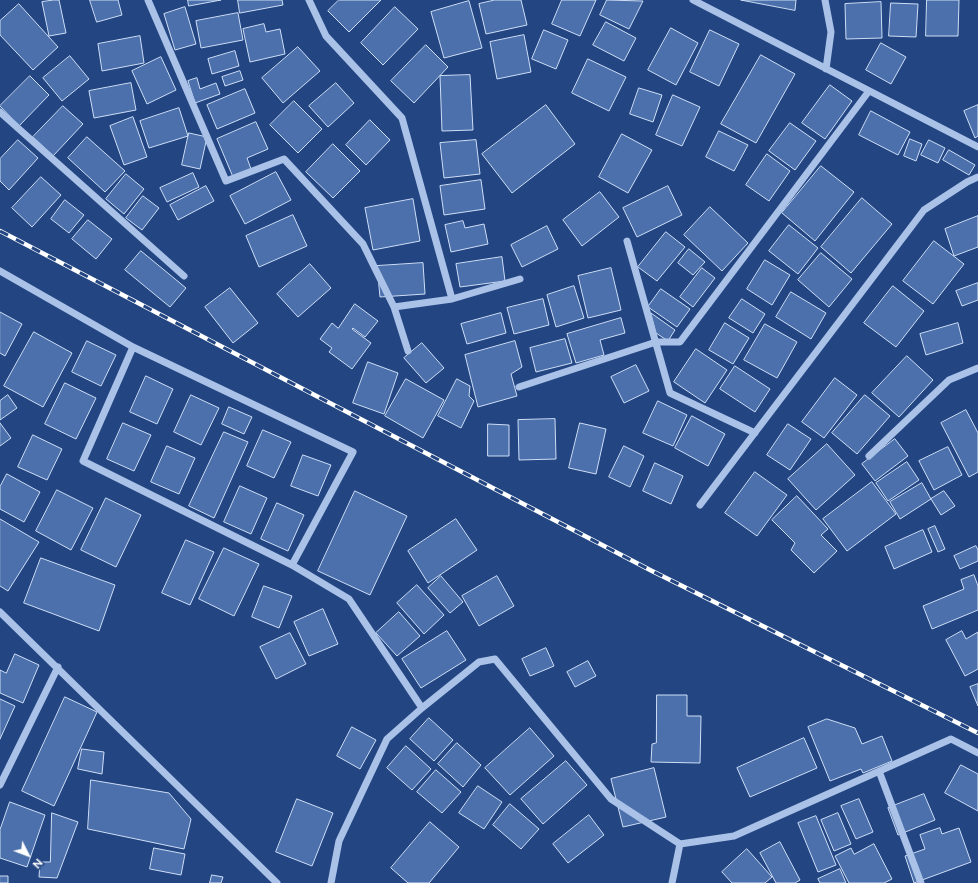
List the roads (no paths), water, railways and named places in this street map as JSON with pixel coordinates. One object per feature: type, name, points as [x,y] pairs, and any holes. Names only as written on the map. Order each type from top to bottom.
[{"type":"street","points":[[148,0],[226,181],[284,159],[363,244],[394,307],[408,351]]},
{"type":"street","points":[[309,0],[326,36],[402,118],[452,299]]},
{"type":"street","points":[[693,0],[978,147]]},
{"type":"street","points":[[824,0],[831,32],[826,69]]},
{"type":"street","points":[[518,387],[656,342],[680,342],[869,91]]},
{"type":"street","points":[[0,112],[184,276]]},
{"type":"street","points":[[700,505],[924,210],[967,182],[978,178]]},
{"type":"street","points":[[627,241],[670,393],[755,433]]},
{"type":"street","points":[[0,271],[133,347],[353,452],[292,565]]},
{"type":"street","points":[[394,307],[452,299],[520,279]]},
{"type":"street","points":[[133,347],[83,461],[292,565],[349,599],[422,708]]},
{"type":"street","points":[[869,456],[949,380],[978,368]]},
{"type":"street","points":[[0,612],[58,667],[277,883]]},
{"type":"street","points":[[331,883],[339,840],[387,740],[422,708],[480,662],[495,659],[611,799],[680,844],[734,836],[951,739],[978,753]]},
{"type":"street","points":[[0,785],[58,667]]},
{"type":"street","points":[[879,771],[921,883]]},
{"type":"street","points":[[672,883],[680,844]]},
{"type":"railway","points":[[0,231],[652,571],[978,733]]}]
